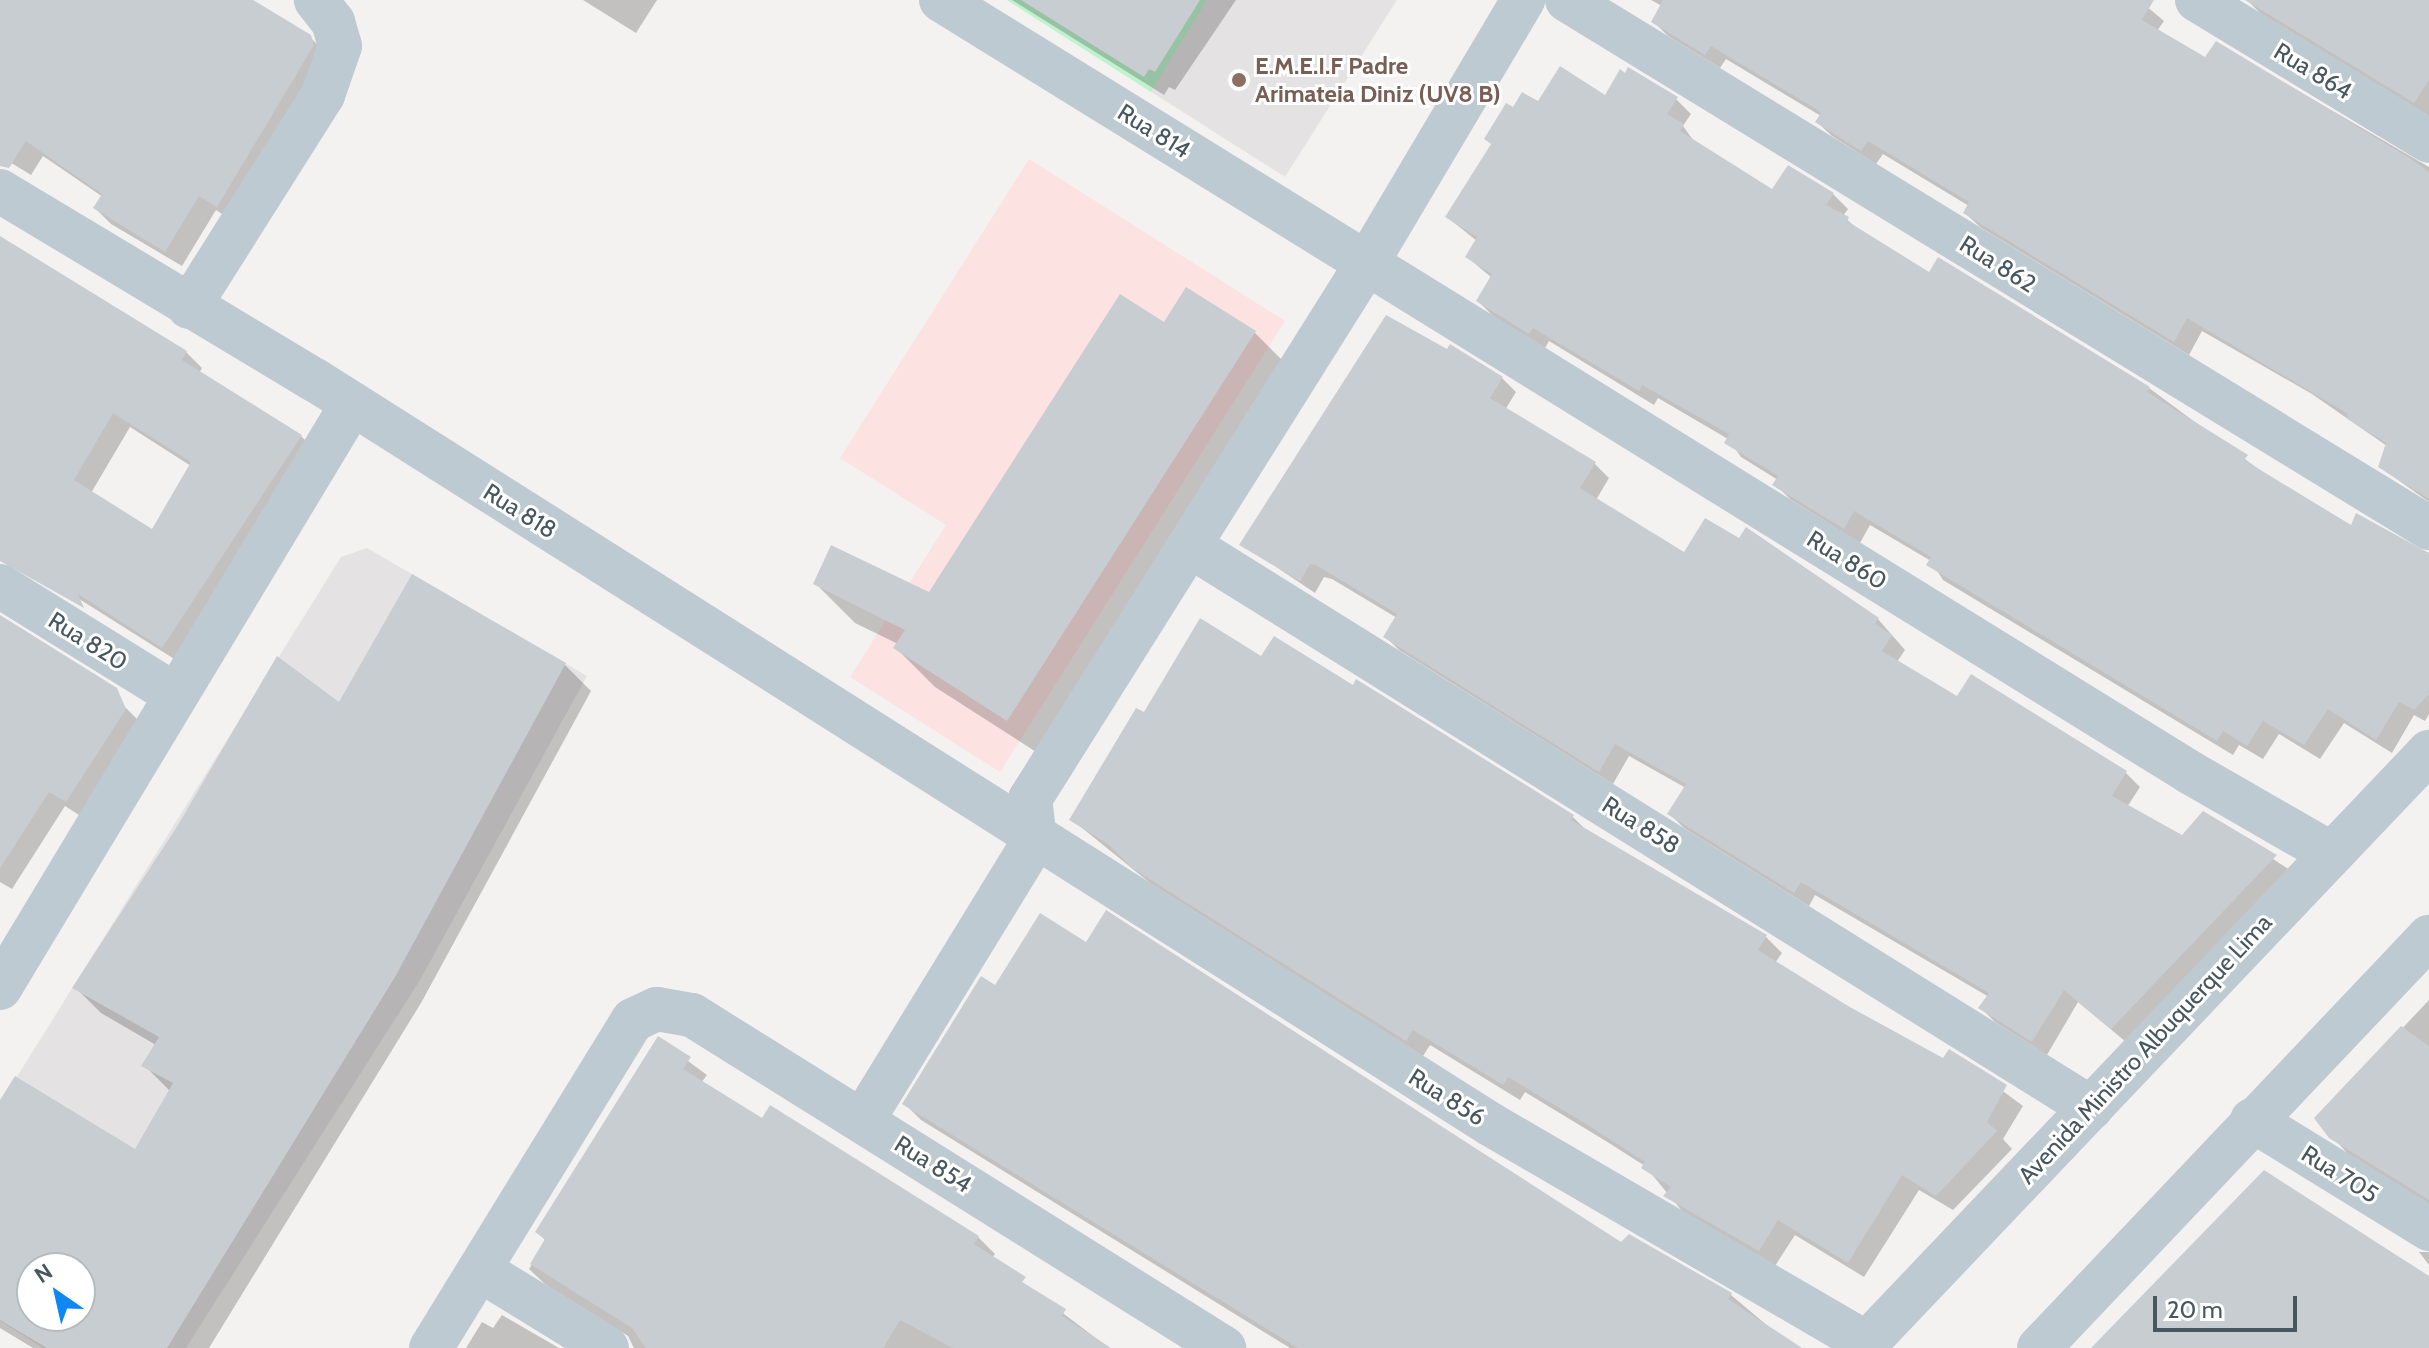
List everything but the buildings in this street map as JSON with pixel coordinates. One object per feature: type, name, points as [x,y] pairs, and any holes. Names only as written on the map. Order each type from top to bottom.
[{"type":"street","points":[[189,307],[323,95],[340,46],[333,22],[316,0]]},
{"type":"street","name":"Rua 814","points":[[941,0],[1367,263]]},
{"type":"street","points":[[863,1120],[1035,839],[1030,799],[1367,263],[1523,0]]},
{"type":"street","name":"Rua 862","points":[[1567,0],[2429,528]]},
{"type":"street","name":"Rua 864","points":[[2197,0],[2429,141]]},
{"type":"street","name":"Rua 818","points":[[0,191],[352,404],[1035,839]]},
{"type":"street","name":"Rua 860","points":[[1367,263],[2330,853]]},
{"type":"street","points":[[3,977],[352,404]]},
{"type":"street","name":"Rua 858","points":[[1190,546],[2091,1108]]},
{"type":"street","name":"Rua 820","points":[[0,586],[176,695]]},
{"type":"street","name":"Avenida Ministro Albuquerque Lima","points":[[1864,1345],[2429,752]]},
{"type":"street","name":"Rua 856","points":[[1035,839],[1490,1124],[1864,1345]]},
{"type":"street","points":[[2039,1348],[2252,1120],[2429,937]]},
{"type":"street","name":"Rua 854","points":[[480,1270],[633,1020],[657,1009],[692,1015],[1224,1348]]},
{"type":"street","name":"Rua 705","points":[[2252,1120],[2429,1229]]},
{"type":"street","points":[[431,1348],[480,1270],[607,1348]]},
{"type":"shaded area","name":"E.M.E.I.F Padre Arimateia Diniz (UV8 B)","points":[[1007,0],[1397,0],[1285,177]]},
{"type":"shaded area","points":[[1029,159],[1285,321],[1000,772],[850,677],[946,525],[840,458]]},
{"type":"shaded area","points":[[367,548],[587,676],[420,980],[186,1348],[43,1348],[18,1332],[96,1332],[96,1252],[16,1252],[16,1331],[0,1321],[0,1104],[341,557]]},
{"type":"green space","points":[[1007,0],[1207,0],[1151,92]]},
{"type":"place","name":"E.M.E.I.F Padre Arimateia Diniz (UV8 B)","points":[[1239,80]]}]
